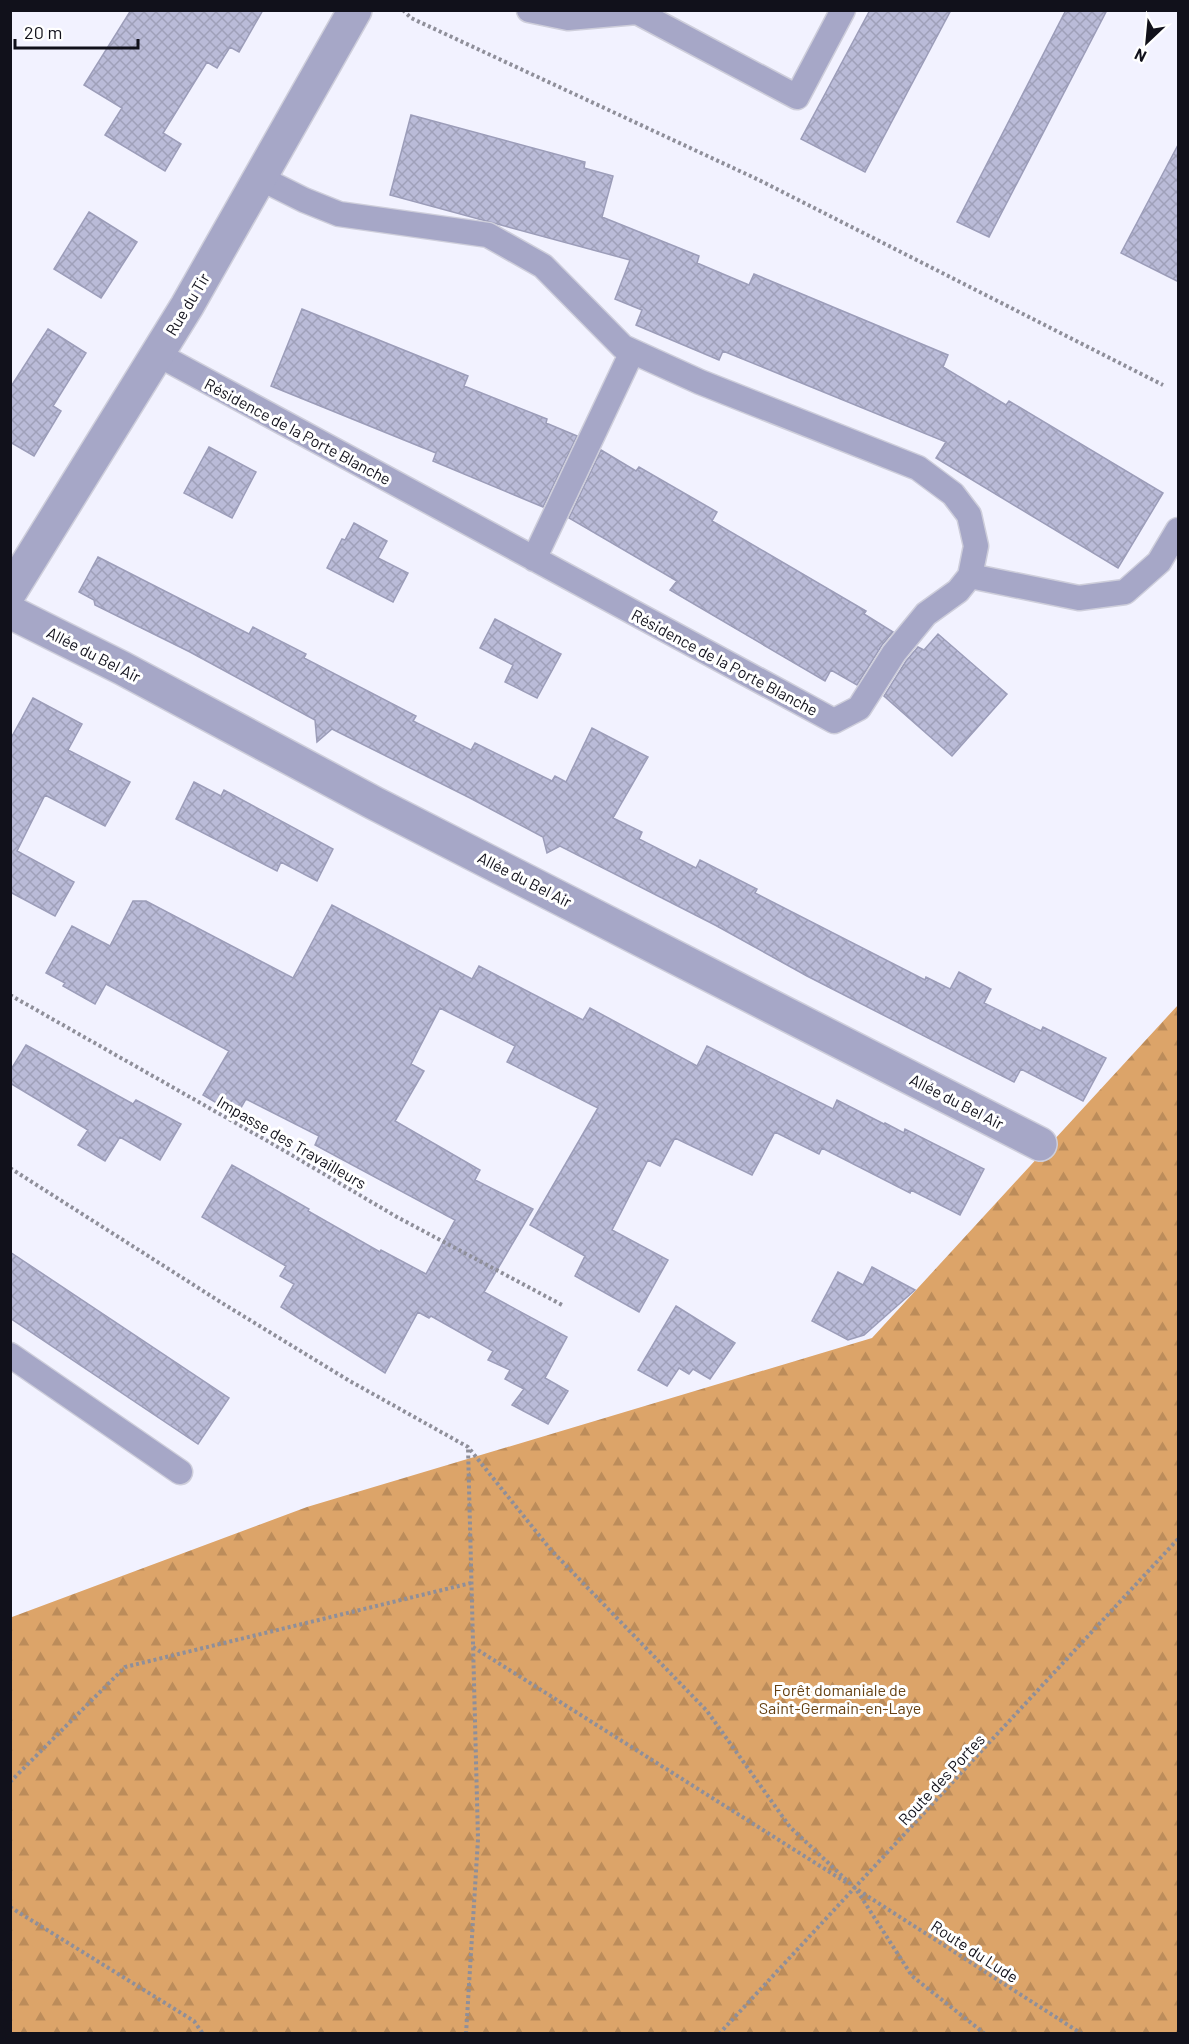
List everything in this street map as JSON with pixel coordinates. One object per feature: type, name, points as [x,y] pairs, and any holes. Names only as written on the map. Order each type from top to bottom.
[{"type":"street","name":"Rue du Tir","points":[[10,592],[187,306],[355,10]]},
{"type":"street","name":"Allée du Bel Air","points":[[10,612],[122,668],[374,803],[1040,1144]]},
{"type":"lane","points":[[529,10],[568,18],[637,12],[797,97],[843,10]]},
{"type":"lane","points":[[260,178],[339,214],[488,236],[543,266],[623,347],[632,352],[700,382],[918,468],[953,494],[969,515],[976,546],[970,576],[1079,598],[1125,592],[1159,562],[1179,530]]},
{"type":"lane","points":[[534,559],[632,352]]},
{"type":"lane","name":"Résidence de la Porte Blanche","points":[[157,354],[834,721],[859,708],[894,653],[926,614],[958,591],[970,576]]},
{"type":"lane","points":[[10,1355],[180,1472]]},
{"type":"path","points":[[403,10],[411,18],[759,180],[1163,385]]},
{"type":"path","name":"Impasse des Travailleurs","points":[[10,995],[279,1147],[397,1217],[564,1306]]},
{"type":"path","points":[[10,1168],[338,1374],[468,1446],[551,1550],[707,1711],[790,1827],[856,1889],[912,1976],[985,2034]]},
{"type":"path","points":[[466,2034],[478,1839],[468,1446]]},
{"type":"path","name":"Route des Portes","points":[[719,2034],[1179,1539]]},
{"type":"path","points":[[10,1782],[125,1667],[471,1583]]},
{"type":"path","points":[[473,1647],[856,1889]]},
{"type":"path","name":"Route du Lude","points":[[856,1889],[1082,2034]]},
{"type":"path","points":[[10,1907],[194,2021],[203,2034]]},
{"type":"green space","name":"Forêt domaniale de Saint-Germain-en-Laye","points":[[1178,1005],[1178,2033],[11,2034],[12,1617],[307,1507],[872,1338]]},
{"type":"building","points":[[131,10],[263,10],[239,52],[230,47],[217,68],[207,62],[163,133],[181,144],[165,171],[105,135],[122,108],[84,85]]},
{"type":"building","points":[[870,10],[951,10],[865,172],[801,139]]},
{"type":"building","points":[[1066,10],[1107,10],[989,237],[957,222]]},
{"type":"building","points":[[411,115],[585,162],[584,168],[613,176],[602,217],[699,256],[697,263],[749,285],[754,274],[948,355],[943,367],[1006,405],[1009,401],[1163,493],[1118,568],[936,458],[946,442],[723,351],[719,360],[636,325],[642,310],[615,299],[630,260],[390,195]]},
{"type":"building","points":[[1179,143],[1179,282],[1121,253]]},
{"type":"building","points":[[89,212],[137,242],[101,298],[54,269]]},
{"type":"building","points":[[302,309],[468,376],[464,386],[547,419],[546,423],[577,436],[543,507],[433,461],[436,453],[271,386]]},
{"type":"building","points":[[48,329],[86,353],[53,406],[61,411],[34,456],[10,442],[10,388]]},
{"type":"building","points":[[209,447],[256,472],[232,518],[184,493]]},
{"type":"building","points":[[601,450],[636,471],[639,467],[717,512],[712,521],[866,611],[864,614],[893,632],[857,685],[831,670],[825,681],[670,590],[677,581],[569,518]]},
{"type":"building","points":[[354,523],[387,541],[378,558],[408,573],[393,602],[327,568],[342,539],[345,540]]},
{"type":"building","points":[[98,557],[249,634],[253,627],[306,654],[304,658],[416,716],[413,721],[471,750],[475,743],[552,781],[555,776],[566,782],[592,728],[648,757],[613,818],[642,832],[639,839],[696,868],[700,860],[757,889],[755,893],[925,980],[926,977],[950,989],[959,972],[991,989],[984,1003],[1041,1031],[1043,1027],[1106,1058],[1083,1101],[1021,1069],[1014,1082],[560,846],[547,853],[543,837],[332,729],[317,742],[315,720],[190,652],[95,605],[94,600],[79,592]]},
{"type":"building","points":[[495,619],[561,654],[537,698],[505,682],[513,665],[480,648]]},
{"type":"building","points":[[938,634],[1007,694],[952,756],[884,696],[906,661],[918,647],[924,650]]},
{"type":"building","points":[[33,698],[82,724],[68,750],[130,782],[105,826],[45,795],[17,851],[74,882],[55,916],[10,892],[10,740]]},
{"type":"building","points":[[194,782],[221,796],[224,790],[333,849],[317,881],[281,862],[277,871],[176,819]]},
{"type":"building","points":[[133,901],[146,901],[293,978],[332,905],[472,979],[479,966],[583,1020],[590,1008],[697,1066],[707,1046],[833,1109],[837,1100],[904,1133],[905,1129],[984,1169],[960,1215],[911,1190],[910,1193],[822,1148],[819,1154],[775,1132],[752,1175],[675,1138],[660,1166],[648,1160],[612,1230],[668,1260],[639,1312],[575,1276],[585,1256],[530,1225],[598,1108],[507,1062],[515,1046],[440,1008],[411,1064],[424,1071],[395,1121],[480,1170],[475,1180],[533,1209],[484,1292],[567,1337],[545,1378],[568,1391],[548,1424],[512,1405],[524,1389],[505,1379],[510,1370],[488,1360],[493,1351],[431,1316],[429,1318],[418,1312],[385,1373],[281,1307],[294,1284],[280,1276],[286,1266],[202,1217],[232,1165],[380,1252],[381,1250],[426,1274],[455,1220],[315,1145],[319,1136],[246,1099],[237,1115],[203,1095],[229,1051],[106,984],[95,1004],[63,986],[65,983],[46,973],[72,926],[110,946]]},
{"type":"building","points":[[26,1045],[133,1104],[136,1100],[181,1124],[160,1160],[120,1137],[105,1161],[78,1145],[88,1130],[10,1083],[10,1071]]},
{"type":"building","points":[[10,1252],[229,1398],[198,1444],[10,1318]]},
{"type":"building","points":[[872,1267],[915,1290],[864,1335],[848,1340],[812,1321],[838,1272],[863,1285]]},
{"type":"building","points":[[676,1306],[735,1343],[710,1379],[693,1369],[689,1374],[679,1368],[667,1386],[638,1370]]}]
